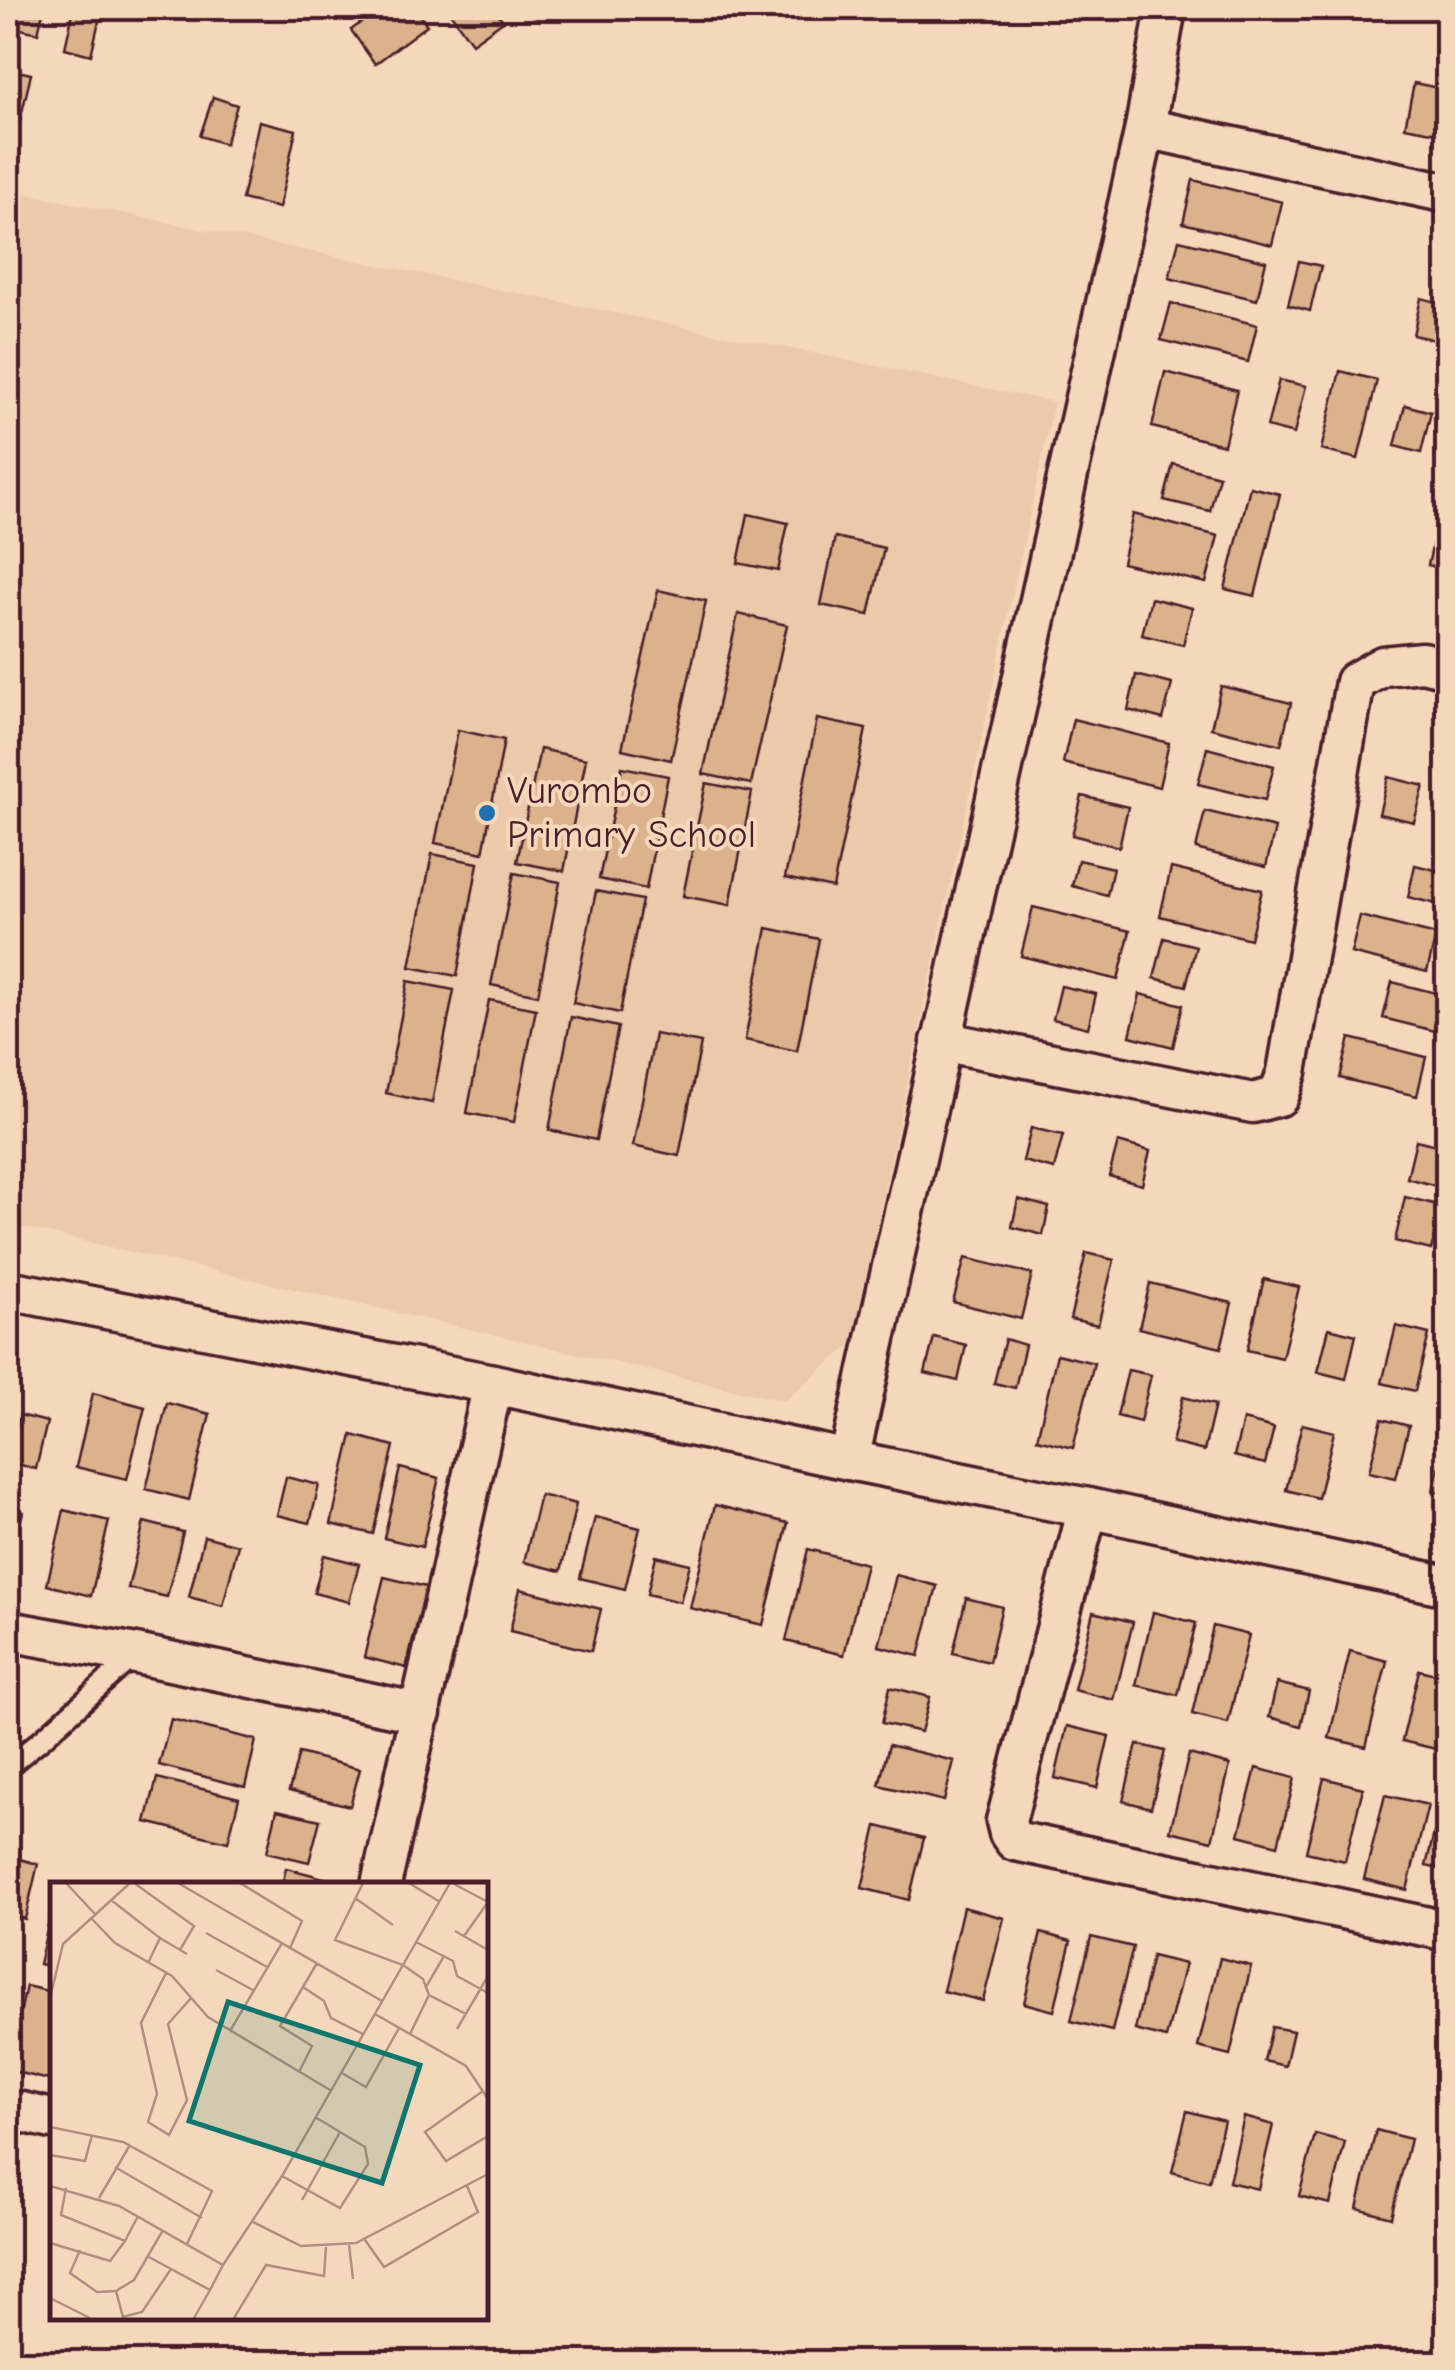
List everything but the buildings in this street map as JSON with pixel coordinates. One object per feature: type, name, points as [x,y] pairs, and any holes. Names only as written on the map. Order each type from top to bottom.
[{"type":"street","points":[[849,1460],[1145,128],[1166,8]]},
{"type":"street","points":[[1145,128],[1448,193]]},
{"type":"street","points":[[941,1041],[1253,1103],[1279,1096],[1287,1072],[1355,682],[1383,666],[1422,662],[1448,668]]},
{"type":"street","points":[[8,1290],[493,1384],[1448,1586]]},
{"type":"street","points":[[383,1882],[493,1384]]},
{"type":"street","points":[[1088,1508],[1006,1821],[1009,1833],[1016,1841],[1448,1931]]},
{"type":"street","points":[[8,1632],[136,1654],[421,1713]]},
{"type":"street","points":[[8,2109],[50,2119]]},
{"type":"lane","points":[[8,1764],[44,1738],[136,1654]]},
{"type":"shaded area","name":"Vurombo Primary School","points":[[8,190],[1054,402],[851,1345],[784,1401],[8,1224]]},
{"type":"place","name":"Vurombo Primary School","points":[[487,813]]}]
